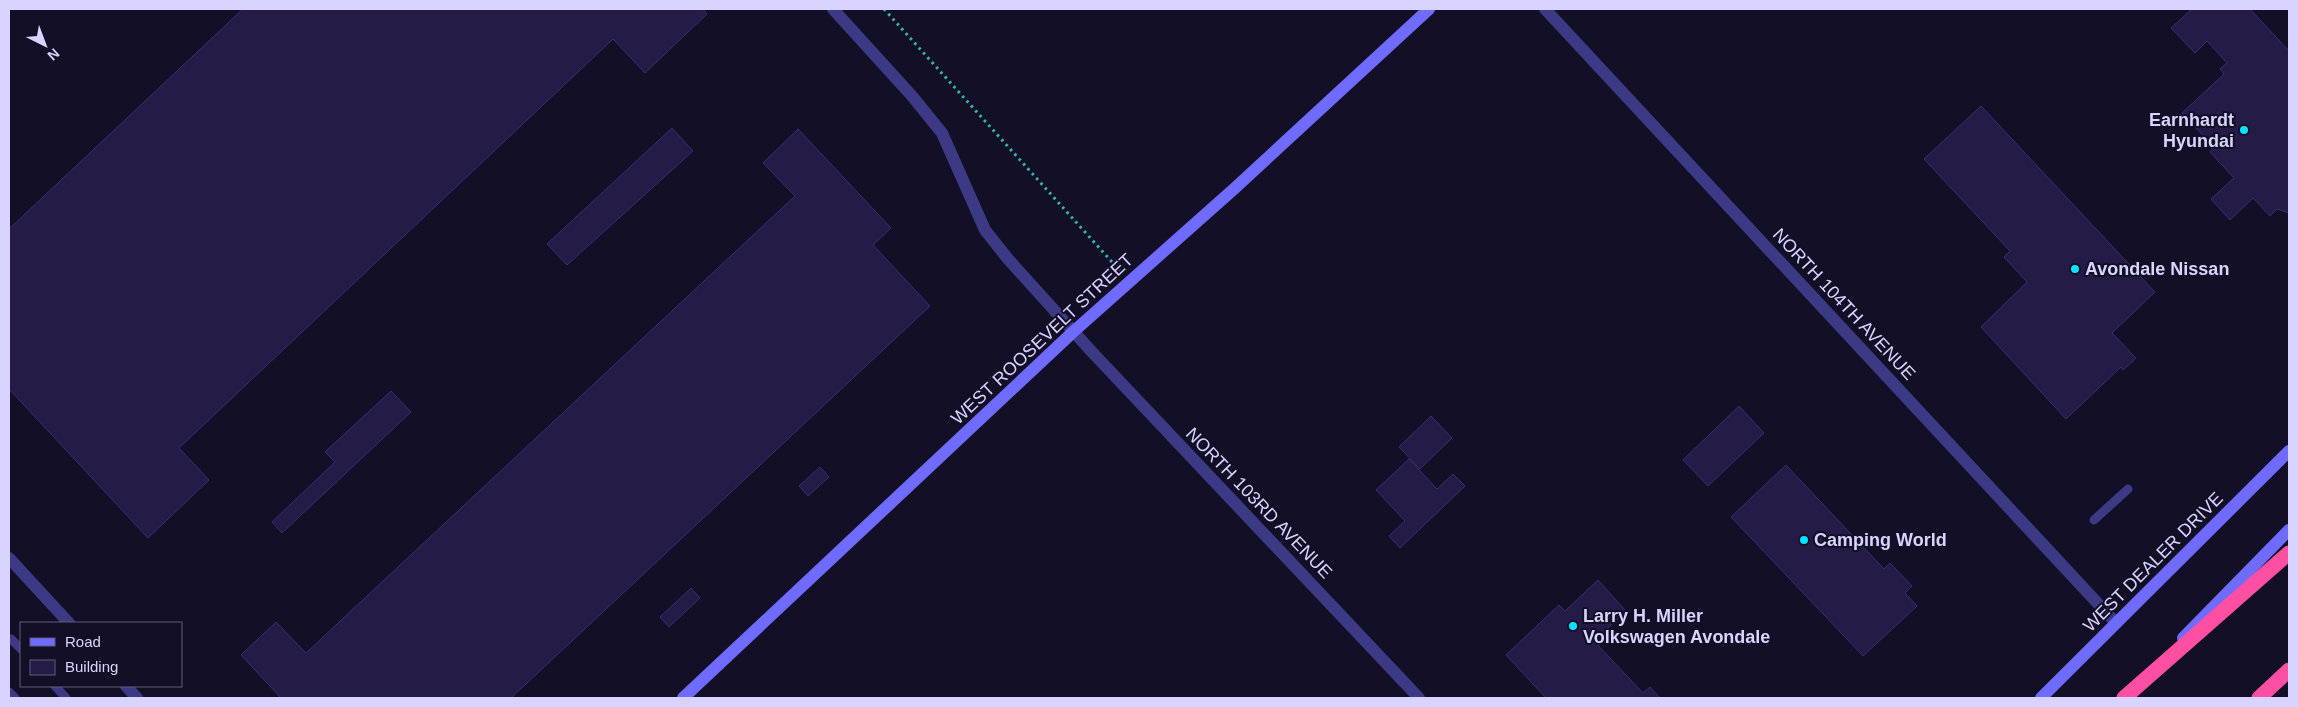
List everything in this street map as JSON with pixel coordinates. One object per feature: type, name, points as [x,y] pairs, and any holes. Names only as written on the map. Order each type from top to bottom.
[{"type":"highway","points":[[2124,698],[2289,553]]},
{"type":"highway","points":[[2260,698],[2289,670]]},
{"type":"street","name":"NORTH 103RD AVENUE","points":[[832,9],[942,133],[985,230],[1008,259],[1074,332],[1420,698]]},
{"type":"street","name":"WEST ROOSEVELT STREET","points":[[683,698],[1074,332],[1235,188],[1429,9]]},
{"type":"street","name":"NORTH 104TH AVENUE","points":[[1545,9],[2116,623]]},
{"type":"street","name":"WEST DEALER DRIVE","points":[[2040,698],[2289,451]]},
{"type":"street","points":[[2124,698],[2289,530]]},
{"type":"street","points":[[9,558],[68,622]]},
{"type":"street","points":[[127,687],[137,698]]},
{"type":"lane","points":[[2094,520],[2128,489]]},
{"type":"lane","points":[[11,639],[20,648]]},
{"type":"lane","points":[[56,687],[66,698]]},
{"type":"lane","points":[[9,692],[14,698]]},
{"type":"path","points":[[884,9],[1130,281]]},
{"type":"building","points":[[243,9],[703,9],[707,14],[645,73],[613,39],[179,448],[209,480],[148,538],[9,389],[9,229]]},
{"type":"building","name":"Earnhardt Hyundai","points":[[2192,9],[2250,9],[2289,51],[2289,213],[2277,209],[2270,216],[2253,198],[2230,220],[2211,199],[2234,178],[2210,152],[2214,147],[2182,113],[2224,74],[2220,69],[2227,63],[2207,41],[2195,53],[2171,28]]},
{"type":"building","name":"Avondale Nissan","points":[[1981,106],[2155,292],[2112,333],[2136,358],[2123,370],[2121,367],[2066,419],[1981,327],[2027,282],[2004,257],[2010,251],[1924,159]]},
{"type":"building","points":[[672,128],[693,151],[567,265],[547,244]]},
{"type":"building","points":[[798,129],[891,228],[873,245],[930,306],[511,698],[281,698],[241,655],[276,622],[306,653],[795,196],[763,163]]},
{"type":"building","points":[[391,391],[411,412],[282,533],[272,522],[335,462],[325,452]]},
{"type":"building","points":[[1739,406],[1764,433],[1708,486],[1683,460]]},
{"type":"building","points":[[1431,416],[1452,438],[1420,469],[1399,447]]},
{"type":"building","points":[[1409,459],[1437,489],[1453,474],[1465,486],[1400,548],[1389,536],[1405,521],[1376,490]]},
{"type":"building","name":"Camping World","points":[[1786,465],[1884,569],[1890,563],[1912,586],[1905,593],[1917,606],[1863,656],[1731,517]]},
{"type":"building","points":[[820,467],[829,477],[808,496],[799,486]]},
{"type":"building","name":"Larry H. Miller Volkswagen Avondale","points":[[1598,580],[1626,611],[1594,641],[1643,693],[1650,687],[1660,698],[1546,698],[1506,655],[1559,605],[1565,611]]},
{"type":"building","points":[[691,588],[700,598],[669,627],[660,617]]},
{"type":"place","name":"Earnhardt Hyundai","points":[[2244,130]]},
{"type":"place","name":"Avondale Nissan","points":[[2075,269]]},
{"type":"place","name":"Camping World","points":[[1804,540]]},
{"type":"place","name":"Larry H. Miller Volkswagen Avondale","points":[[1573,626]]}]
